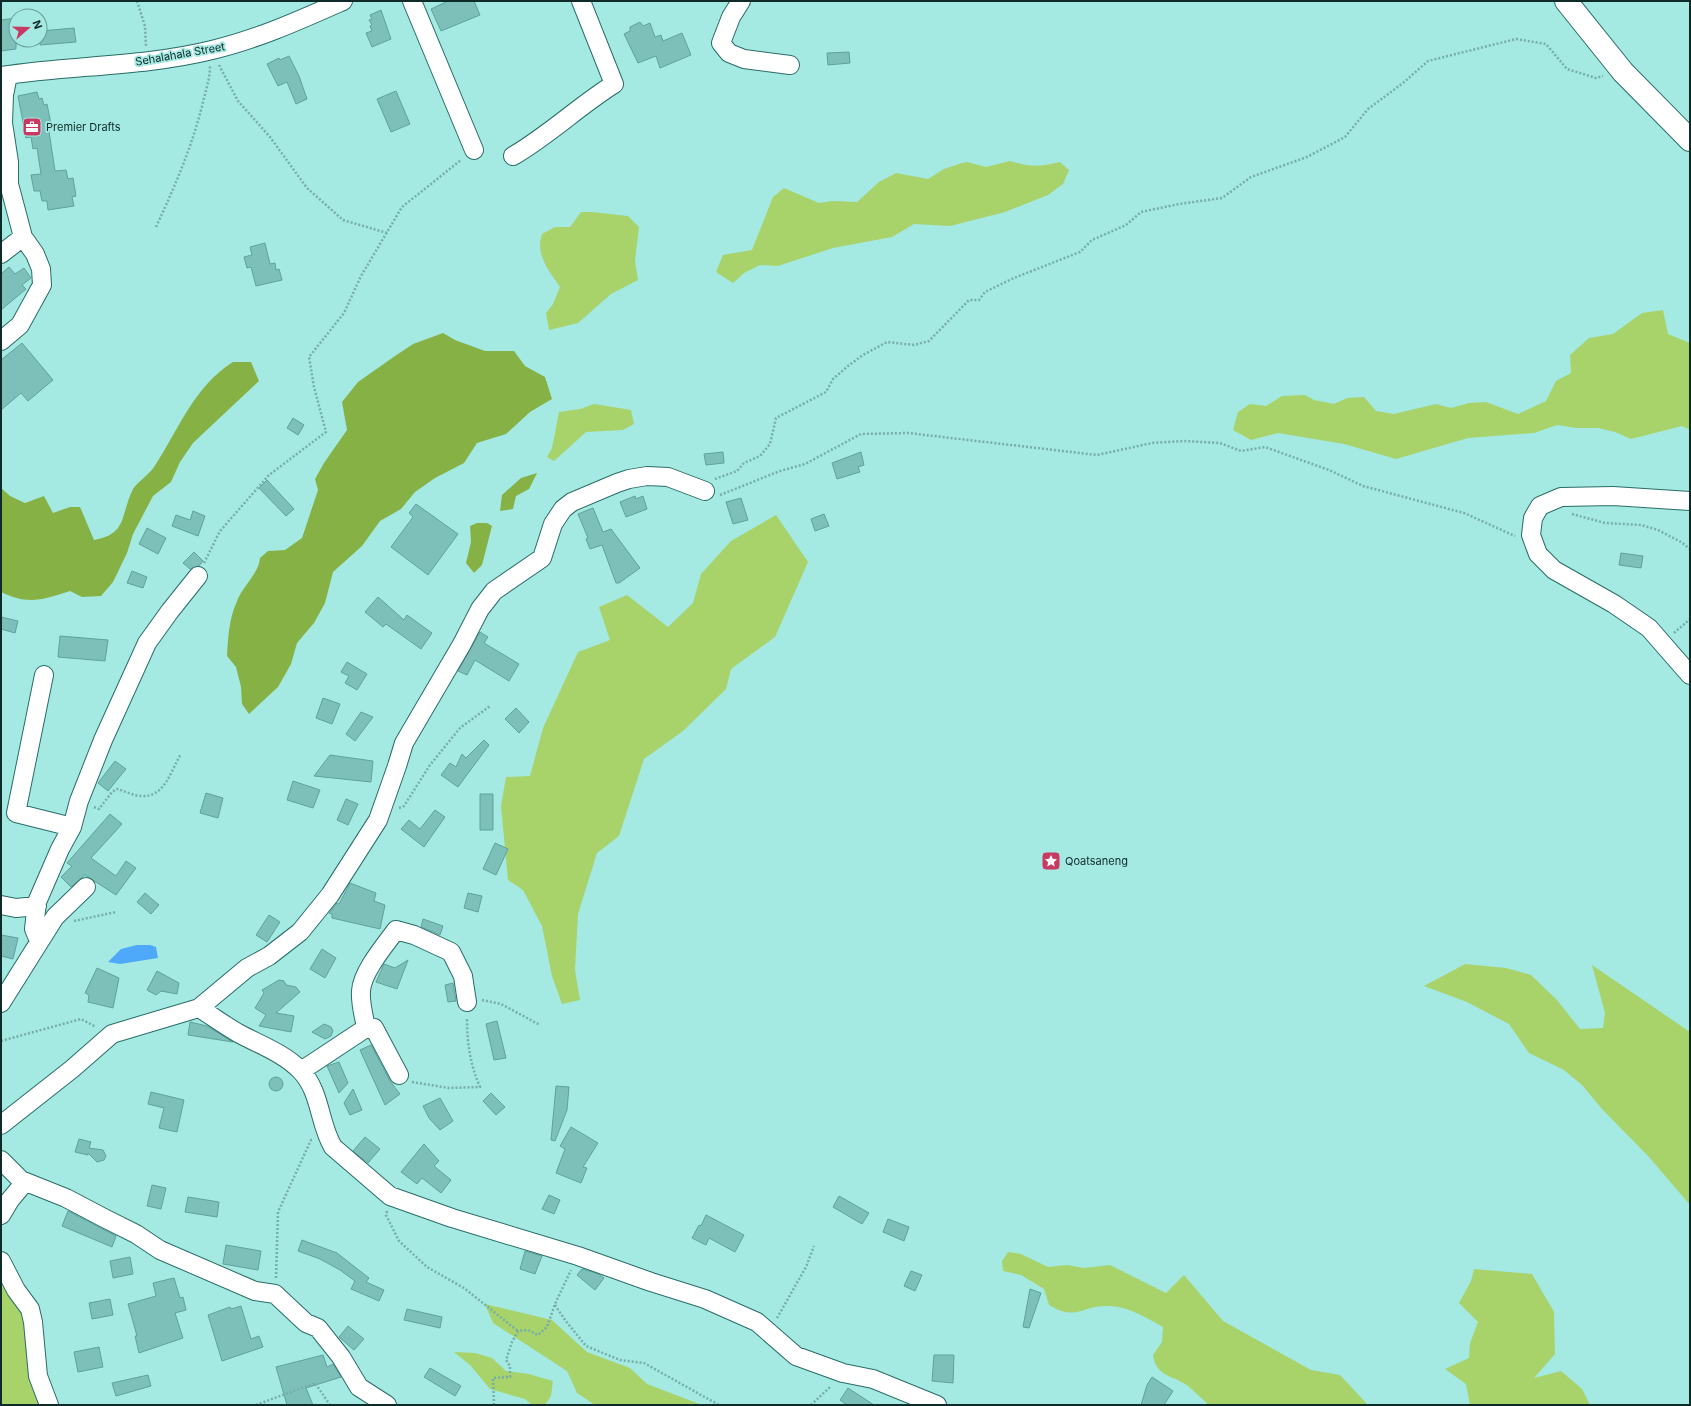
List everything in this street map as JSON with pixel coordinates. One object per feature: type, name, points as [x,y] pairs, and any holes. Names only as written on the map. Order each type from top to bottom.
[{"type":"main road","points":[[1566,1],[1623,72],[1690,140]]},
{"type":"street","name":"Sehalahala Street","points":[[5,76],[146,61],[211,51],[276,31],[343,1]]},
{"type":"street","points":[[412,1],[474,150]]},
{"type":"street","points":[[513,156],[531,145],[593,97],[614,84],[581,1]]},
{"type":"street","points":[[741,1],[731,17],[721,43],[729,53],[744,59],[790,65]]},
{"type":"street","points":[[1,341],[20,325],[42,285],[41,269],[35,254],[23,237],[9,184],[9,162],[2,123],[5,76]]},
{"type":"street","points":[[1,254],[23,237]]},
{"type":"street","points":[[1,1125],[72,1069],[112,1034],[199,1008],[235,978],[269,956],[300,932],[330,894],[380,815],[398,766],[404,743],[462,644],[480,609],[494,591],[542,558],[553,524],[562,509],[572,502],[629,479],[647,476],[668,477],[705,490]]},
{"type":"street","points":[[1690,501],[1613,496],[1561,497],[1540,506],[1533,518],[1531,535],[1538,554],[1554,570],[1635,618],[1649,628],[1690,674]]},
{"type":"street","points":[[38,941],[34,929],[37,906],[50,872],[72,827],[79,801],[103,740],[147,643],[198,576]]},
{"type":"street","points":[[44,675],[16,813],[72,827]]},
{"type":"street","points":[[1,1002],[38,941],[55,917],[77,894],[86,887]]},
{"type":"street","points":[[1,905],[16,908],[37,906]]},
{"type":"street","points":[[366,1028],[361,991],[365,977],[376,958],[396,930],[414,935],[451,952],[463,976],[467,1002]]},
{"type":"street","points":[[199,1008],[236,1032],[277,1053],[301,1071],[313,1091],[321,1110],[327,1137],[334,1147],[390,1196],[452,1218],[578,1256],[651,1282],[705,1299],[757,1322],[796,1356],[843,1373],[873,1379],[936,1405]]},
{"type":"street","points":[[301,1071],[366,1028],[374,1028],[399,1075]]},
{"type":"street","points":[[1,1160],[25,1182],[66,1198],[136,1234],[160,1250],[256,1291],[275,1294],[306,1323],[318,1328],[341,1357],[359,1387],[387,1405]]},
{"type":"street","points":[[1,1215],[10,1200],[25,1182]]},
{"type":"street","points":[[1,1261],[16,1290],[30,1309],[33,1322],[38,1376],[49,1405]]},
{"type":"path","points":[[137,1],[145,26],[146,61]]},
{"type":"path","points":[[1531,535],[1518,538],[1464,513],[1363,486],[1329,470],[1265,447],[1241,451],[1220,443],[1184,441],[1152,444],[1097,455],[908,433],[861,434],[805,464],[780,471],[721,496],[705,490],[713,480],[737,471],[744,463],[760,456],[770,444],[776,418],[826,392],[833,379],[863,355],[887,342],[914,345],[929,341],[969,300],[979,300],[986,292],[1014,278],[1080,252],[1092,240],[1126,225],[1142,212],[1179,204],[1222,198],[1250,177],[1307,156],[1345,137],[1368,109],[1403,84],[1428,61],[1516,39],[1546,44],[1567,70],[1596,78],[1623,72]]},
{"type":"path","points":[[156,227],[181,175],[200,115],[210,74],[211,51]]},
{"type":"path","points":[[211,51],[238,101],[270,137],[307,188],[343,220],[387,233]]},
{"type":"path","points":[[198,576],[220,531],[269,475],[326,432],[314,387],[309,357],[344,313],[361,276],[402,207],[474,150]]},
{"type":"path","points":[[1569,514],[1605,523],[1641,525],[1658,530],[1682,542],[1690,549]]},
{"type":"path","points":[[1665,647],[1676,632],[1690,619]]},
{"type":"path","points":[[380,815],[404,806],[430,765],[460,728],[490,706]]},
{"type":"path","points":[[79,801],[99,809],[112,792],[117,789],[140,797],[150,796],[162,789],[181,754]]},
{"type":"path","points":[[55,917],[68,922],[81,921],[116,912]]},
{"type":"path","points":[[399,1075],[413,1082],[428,1085],[449,1088],[480,1087],[472,1067],[467,1041],[467,1002],[481,1000],[501,1004],[540,1025]]},
{"type":"path","points":[[1,1041],[81,1019],[112,1034]]},
{"type":"path","points":[[275,1294],[278,1212],[311,1140],[327,1137]]},
{"type":"path","points":[[390,1196],[386,1215],[399,1241],[427,1267],[464,1288],[518,1331],[528,1330],[538,1335],[547,1327],[555,1304],[578,1256]]},
{"type":"path","points":[[770,1333],[774,1323],[806,1267],[814,1246]]},
{"type":"path","points":[[555,1304],[565,1320],[586,1346],[620,1360],[644,1363],[719,1405]]},
{"type":"path","points":[[494,1405],[494,1378],[510,1377],[510,1366],[506,1360],[512,1342],[518,1331]]},
{"type":"path","points":[[811,1405],[843,1373]]},
{"type":"path","points":[[256,1405],[316,1383],[330,1405]]},
{"type":"green space","points":[[1010,161],[1035,166],[1060,162],[1069,170],[1063,184],[1048,195],[1005,212],[950,226],[914,224],[892,237],[833,248],[778,266],[760,265],[744,273],[733,283],[716,272],[723,255],[752,250],[773,197],[784,188],[819,203],[833,201],[857,202],[879,182],[896,173],[928,179],[944,169],[962,163],[967,162],[986,167]]},
{"type":"green space","points":[[581,212],[628,216],[639,227],[635,261],[638,280],[611,294],[578,323],[549,330],[546,313],[553,304],[560,287],[544,262],[540,248],[540,241],[542,234],[555,227],[570,227]]},
{"type":"green space","points":[[1663,310],[1668,334],[1690,343],[1690,430],[1682,426],[1631,439],[1615,432],[1598,428],[1576,428],[1557,425],[1534,433],[1468,438],[1396,459],[1344,444],[1278,433],[1251,440],[1233,430],[1238,412],[1250,404],[1266,406],[1282,396],[1305,395],[1314,400],[1334,404],[1347,398],[1364,397],[1376,411],[1394,414],[1436,404],[1451,408],[1469,403],[1486,402],[1518,414],[1546,401],[1556,381],[1571,373],[1570,355],[1589,338],[1613,334],[1642,313]]},
{"type":"green space","points":[[443,333],[455,340],[485,351],[514,351],[525,366],[545,377],[552,399],[530,412],[506,434],[477,443],[464,463],[435,478],[415,492],[401,509],[380,521],[362,546],[333,572],[325,603],[314,623],[297,643],[291,664],[278,687],[249,714],[242,704],[241,687],[236,667],[227,656],[228,635],[234,608],[240,595],[257,569],[260,558],[268,551],[285,550],[302,538],[318,490],[315,479],[324,463],[347,430],[342,402],[358,382],[395,356],[413,344]]},
{"type":"green space","points":[[233,362],[251,362],[259,381],[193,443],[180,462],[171,482],[153,496],[133,534],[127,553],[113,582],[101,596],[82,597],[70,591],[43,599],[27,600],[19,599],[1,592],[1,488],[10,496],[25,503],[44,496],[53,513],[70,507],[80,507],[94,540],[113,533],[121,522],[133,489],[154,467],[197,396],[219,372]]},
{"type":"green space","points":[[594,404],[631,410],[634,424],[623,430],[586,432],[554,461],[547,457],[552,448],[559,412],[580,409]]},
{"type":"green space","points":[[537,473],[529,489],[516,496],[513,509],[500,511],[502,495],[521,478]]},
{"type":"green space","points":[[776,515],[808,562],[775,637],[731,669],[726,689],[683,731],[644,759],[619,836],[597,853],[578,914],[575,970],[580,1000],[562,1004],[552,976],[542,926],[523,890],[508,880],[501,806],[506,777],[530,776],[543,728],[578,652],[610,640],[599,607],[627,595],[668,627],[693,603],[701,574],[731,541]]},
{"type":"green space","points":[[477,523],[487,523],[492,526],[482,565],[474,573],[466,563],[471,542],[470,526]]},
{"type":"green space","points":[[1465,964],[1506,968],[1531,975],[1557,1000],[1580,1029],[1603,1028],[1605,1013],[1592,965],[1690,1032],[1690,1205],[1649,1157],[1602,1109],[1582,1085],[1564,1070],[1529,1053],[1509,1024],[1467,1002],[1424,986]]},
{"type":"green space","points":[[1008,1252],[1021,1254],[1048,1267],[1067,1265],[1084,1268],[1110,1265],[1166,1293],[1184,1275],[1223,1321],[1311,1370],[1340,1375],[1368,1405],[1209,1405],[1188,1386],[1161,1372],[1158,1368],[1153,1355],[1162,1342],[1163,1327],[1137,1313],[1123,1308],[1099,1306],[1073,1313],[1059,1310],[1049,1305],[1044,1289],[1021,1275],[1003,1271],[1002,1261]]},
{"type":"green space","points":[[1474,1269],[1532,1274],[1554,1312],[1555,1354],[1534,1378],[1561,1371],[1582,1389],[1590,1405],[1470,1405],[1466,1384],[1445,1369],[1469,1358],[1470,1343],[1478,1322],[1459,1303],[1471,1281]]},
{"type":"green space","points":[[1,1285],[18,1300],[27,1338],[33,1388],[41,1405],[1,1405]]},
{"type":"green space","points":[[485,1304],[552,1320],[587,1352],[630,1368],[647,1384],[702,1405],[595,1405],[577,1393],[567,1371],[493,1323]]},
{"type":"green space","points":[[454,1352],[475,1353],[492,1358],[506,1371],[529,1374],[553,1381],[551,1396],[545,1405],[532,1405],[525,1399],[490,1389],[470,1365]]},
{"type":"water","points":[[137,945],[150,945],[156,947],[158,958],[120,964],[108,962],[121,949]]},
{"type":"building","points":[[448,1],[474,1],[480,15],[441,31],[431,9]]},
{"type":"building","points":[[381,10],[391,39],[372,47],[366,33],[372,31],[370,26],[372,25],[369,20],[372,19],[370,15]]},
{"type":"building","points":[[8,19],[8,48],[16,49],[1,51],[1,20]]},
{"type":"building","points":[[640,22],[643,26],[650,23],[655,37],[661,35],[663,41],[682,33],[691,55],[660,68],[656,56],[638,63],[624,34],[630,31],[630,27]]},
{"type":"building","points":[[74,28],[76,42],[48,44],[48,30]]},
{"type":"building","points":[[849,52],[850,63],[828,65],[827,53]]},
{"type":"building","points":[[289,56],[299,76],[307,99],[296,104],[287,82],[278,86],[267,64],[279,58],[280,60]]},
{"type":"building","points":[[396,91],[410,124],[391,132],[377,99]]},
{"type":"building","points":[[37,92],[39,99],[42,98],[44,105],[47,104],[51,124],[48,125],[55,171],[66,170],[68,179],[73,178],[76,196],[72,197],[74,206],[48,210],[47,201],[42,201],[40,191],[34,191],[31,175],[41,174],[37,148],[33,149],[31,137],[26,138],[18,96]]},
{"type":"building","points":[[265,243],[270,264],[275,263],[276,270],[279,269],[282,280],[256,286],[251,267],[247,268],[244,257],[252,255],[250,247]]},
{"type":"building","points":[[9,267],[15,274],[24,268],[31,278],[22,285],[26,289],[1,310],[1,274]]},
{"type":"building","points":[[22,343],[53,380],[28,401],[21,393],[1,410],[1,360]]},
{"type":"building","points":[[293,418],[304,425],[298,435],[287,428]]},
{"type":"building","points":[[723,452],[724,463],[706,465],[704,454]]},
{"type":"building","points":[[861,452],[864,465],[858,467],[860,472],[837,479],[832,463]]},
{"type":"building","points":[[267,480],[294,509],[286,516],[259,488]]},
{"type":"building","points":[[635,496],[636,499],[643,496],[647,509],[626,517],[620,502]]},
{"type":"building","points":[[741,498],[748,520],[733,524],[726,502]]},
{"type":"building","points":[[416,504],[458,534],[428,575],[391,547],[413,517],[409,513]]},
{"type":"building","points":[[593,508],[603,532],[611,529],[640,568],[619,583],[616,583],[602,545],[590,549],[586,539],[588,538],[578,514]]},
{"type":"building","points":[[193,511],[205,516],[198,536],[172,526],[176,515],[190,520]]},
{"type":"building","points":[[824,514],[829,526],[815,531],[811,519]]},
{"type":"building","points":[[147,528],[166,538],[158,554],[139,544]]},
{"type":"building","points":[[194,552],[203,561],[199,566],[190,569],[183,563]]},
{"type":"building","points":[[1621,553],[1643,556],[1641,568],[1619,565]]},
{"type":"building","points":[[132,571],[147,577],[143,588],[127,583]]},
{"type":"building","points":[[378,597],[404,620],[407,615],[432,633],[421,649],[386,624],[383,627],[365,612]]},
{"type":"building","points":[[1,617],[18,621],[15,633],[1,629]]},
{"type":"building","points":[[480,632],[488,637],[484,643],[519,664],[509,681],[475,660],[467,675],[458,671]]},
{"type":"building","points":[[60,636],[108,640],[105,661],[58,657]]},
{"type":"building","points":[[347,662],[367,674],[357,690],[345,683],[349,676],[341,672]]},
{"type":"building","points":[[323,698],[340,704],[332,724],[316,718]]},
{"type":"building","points":[[516,708],[529,722],[519,733],[505,719]]},
{"type":"building","points":[[361,712],[373,717],[355,741],[346,734]]},
{"type":"building","points":[[484,740],[489,745],[458,787],[441,775],[450,763],[456,767],[462,754],[466,758]]},
{"type":"building","points":[[330,755],[373,761],[371,782],[314,776]]},
{"type":"building","points":[[115,761],[126,769],[108,791],[98,783]]},
{"type":"building","points":[[293,781],[320,790],[313,808],[287,800]]},
{"type":"building","points":[[206,793],[223,798],[218,818],[200,813]]},
{"type":"building","points":[[480,794],[493,794],[493,830],[480,830]]},
{"type":"building","points":[[346,799],[358,804],[348,825],[337,820]]},
{"type":"building","points":[[435,810],[445,817],[424,847],[401,829],[409,820],[420,829]]},
{"type":"building","points":[[110,814],[122,824],[91,858],[116,876],[126,861],[136,868],[116,895],[85,875],[71,887],[61,877],[72,866],[67,863]]},
{"type":"building","points":[[495,843],[508,849],[496,875],[483,869]]},
{"type":"building","points":[[350,883],[376,893],[374,901],[385,905],[380,929],[332,918],[332,914],[329,913],[337,903],[339,904]]},
{"type":"building","points":[[145,893],[159,905],[151,914],[137,902]]},
{"type":"building","points":[[468,893],[482,896],[478,912],[464,908]]},
{"type":"building","points":[[269,915],[280,922],[267,942],[256,935]]},
{"type":"building","points":[[423,919],[443,926],[440,935],[421,927]]},
{"type":"building","points":[[1,935],[18,938],[13,959],[1,956]]},
{"type":"building","points":[[322,949],[336,958],[325,978],[310,969]]},
{"type":"building","points":[[408,960],[397,989],[376,982],[384,964],[395,968]]},
{"type":"building","points":[[97,968],[119,978],[113,1008],[88,1002],[89,995],[85,993]]},
{"type":"building","points":[[157,971],[179,983],[177,994],[161,991],[156,995],[147,990]]},
{"type":"building","points":[[279,980],[284,981],[286,985],[296,987],[300,992],[276,1013],[294,1016],[291,1032],[259,1026],[266,1015],[255,1008],[264,993],[262,990]]},
{"type":"building","points":[[453,983],[456,1001],[448,1002],[445,985]]},
{"type":"building","points":[[497,1021],[506,1058],[494,1060],[486,1024]]},
{"type":"building","points":[[190,1022],[207,1026],[233,1042],[188,1035]]},
{"type":"building","points":[[324,1024],[331,1027],[333,1031],[331,1036],[325,1039],[312,1032]]},
{"type":"building","points":[[371,1045],[390,1081],[400,1094],[385,1105],[360,1050]]},
{"type":"building","points":[[339,1062],[348,1083],[339,1093],[327,1066]]},
{"type":"building","points":[[276,1077],[281,1079],[283,1084],[281,1089],[276,1091],[271,1089],[269,1084],[271,1079]]},
{"type":"building","points":[[556,1086],[569,1087],[567,1110],[555,1141],[551,1140]]},
{"type":"building","points":[[353,1089],[362,1110],[350,1115],[344,1103]]},
{"type":"building","points":[[151,1092],[184,1100],[177,1132],[159,1128],[164,1108],[148,1104]]},
{"type":"building","points":[[491,1093],[505,1107],[496,1115],[483,1101]]},
{"type":"building","points":[[440,1098],[453,1121],[440,1130],[429,1118],[423,1106]]},
{"type":"building","points":[[571,1127],[598,1143],[583,1167],[587,1168],[581,1183],[556,1173],[565,1149],[560,1146]]},
{"type":"building","points":[[365,1137],[380,1149],[368,1163],[353,1151]]},
{"type":"building","points":[[79,1139],[91,1142],[89,1148],[103,1150],[106,1156],[104,1160],[97,1162],[88,1153],[88,1155],[75,1152]]},
{"type":"building","points":[[424,1144],[439,1161],[434,1166],[451,1180],[441,1193],[422,1178],[417,1184],[401,1172]]},
{"type":"building","points":[[152,1185],[166,1188],[161,1209],[147,1206]]},
{"type":"building","points":[[549,1195],[560,1200],[554,1214],[542,1209]]},
{"type":"building","points":[[839,1196],[869,1213],[862,1224],[833,1207]]},
{"type":"building","points":[[188,1197],[219,1202],[217,1217],[185,1212]]},
{"type":"building","points":[[68,1211],[116,1236],[112,1247],[62,1226]]},
{"type":"building","points":[[706,1215],[744,1235],[735,1252],[709,1238],[706,1245],[692,1238],[699,1225],[701,1226]]},
{"type":"building","points":[[888,1219],[909,1227],[904,1241],[883,1232]]},
{"type":"building","points":[[302,1240],[337,1253],[369,1278],[366,1282],[384,1290],[379,1301],[351,1289],[355,1281],[340,1270],[320,1259],[298,1251]]},
{"type":"building","points":[[226,1245],[261,1251],[258,1270],[223,1264]]},
{"type":"building","points":[[525,1251],[542,1256],[535,1274],[520,1269]]},
{"type":"building","points":[[130,1257],[133,1274],[113,1278],[110,1261]]},
{"type":"building","points":[[582,1269],[599,1274],[604,1278],[595,1290],[577,1275]]},
{"type":"building","points":[[911,1271],[922,1275],[915,1291],[904,1286]]},
{"type":"building","points":[[174,1278],[180,1298],[183,1297],[186,1310],[175,1313],[183,1338],[139,1353],[135,1336],[137,1336],[128,1304],[156,1296],[153,1283]]},
{"type":"building","points":[[1030,1289],[1041,1293],[1029,1328],[1023,1327]]},
{"type":"building","points":[[110,1299],[113,1315],[92,1319],[89,1303]]},
{"type":"building","points":[[241,1306],[251,1339],[259,1336],[263,1347],[222,1361],[208,1315],[230,1307],[231,1309]]},
{"type":"building","points":[[407,1309],[442,1317],[440,1328],[404,1320]]},
{"type":"building","points":[[348,1326],[364,1339],[354,1350],[339,1337]]},
{"type":"building","points":[[99,1347],[103,1367],[78,1372],[74,1352]]},
{"type":"building","points":[[323,1355],[327,1367],[333,1364],[341,1377],[306,1388],[313,1405],[287,1405],[276,1367]]},
{"type":"building","points":[[934,1355],[954,1355],[953,1383],[932,1381]]},
{"type":"building","points":[[430,1368],[461,1386],[455,1396],[424,1377]]},
{"type":"building","points":[[148,1375],[151,1386],[116,1396],[112,1383]]},
{"type":"building","points":[[1152,1377],[1173,1391],[1164,1405],[1141,1405],[1147,1385]]},
{"type":"building","points":[[848,1388],[874,1405],[847,1405],[840,1400]]},
{"type":"place","name":"Premier Drafts","points":[[32,127]]},
{"type":"place","name":"Qoatsaneng","points":[[1051,861]]}]
